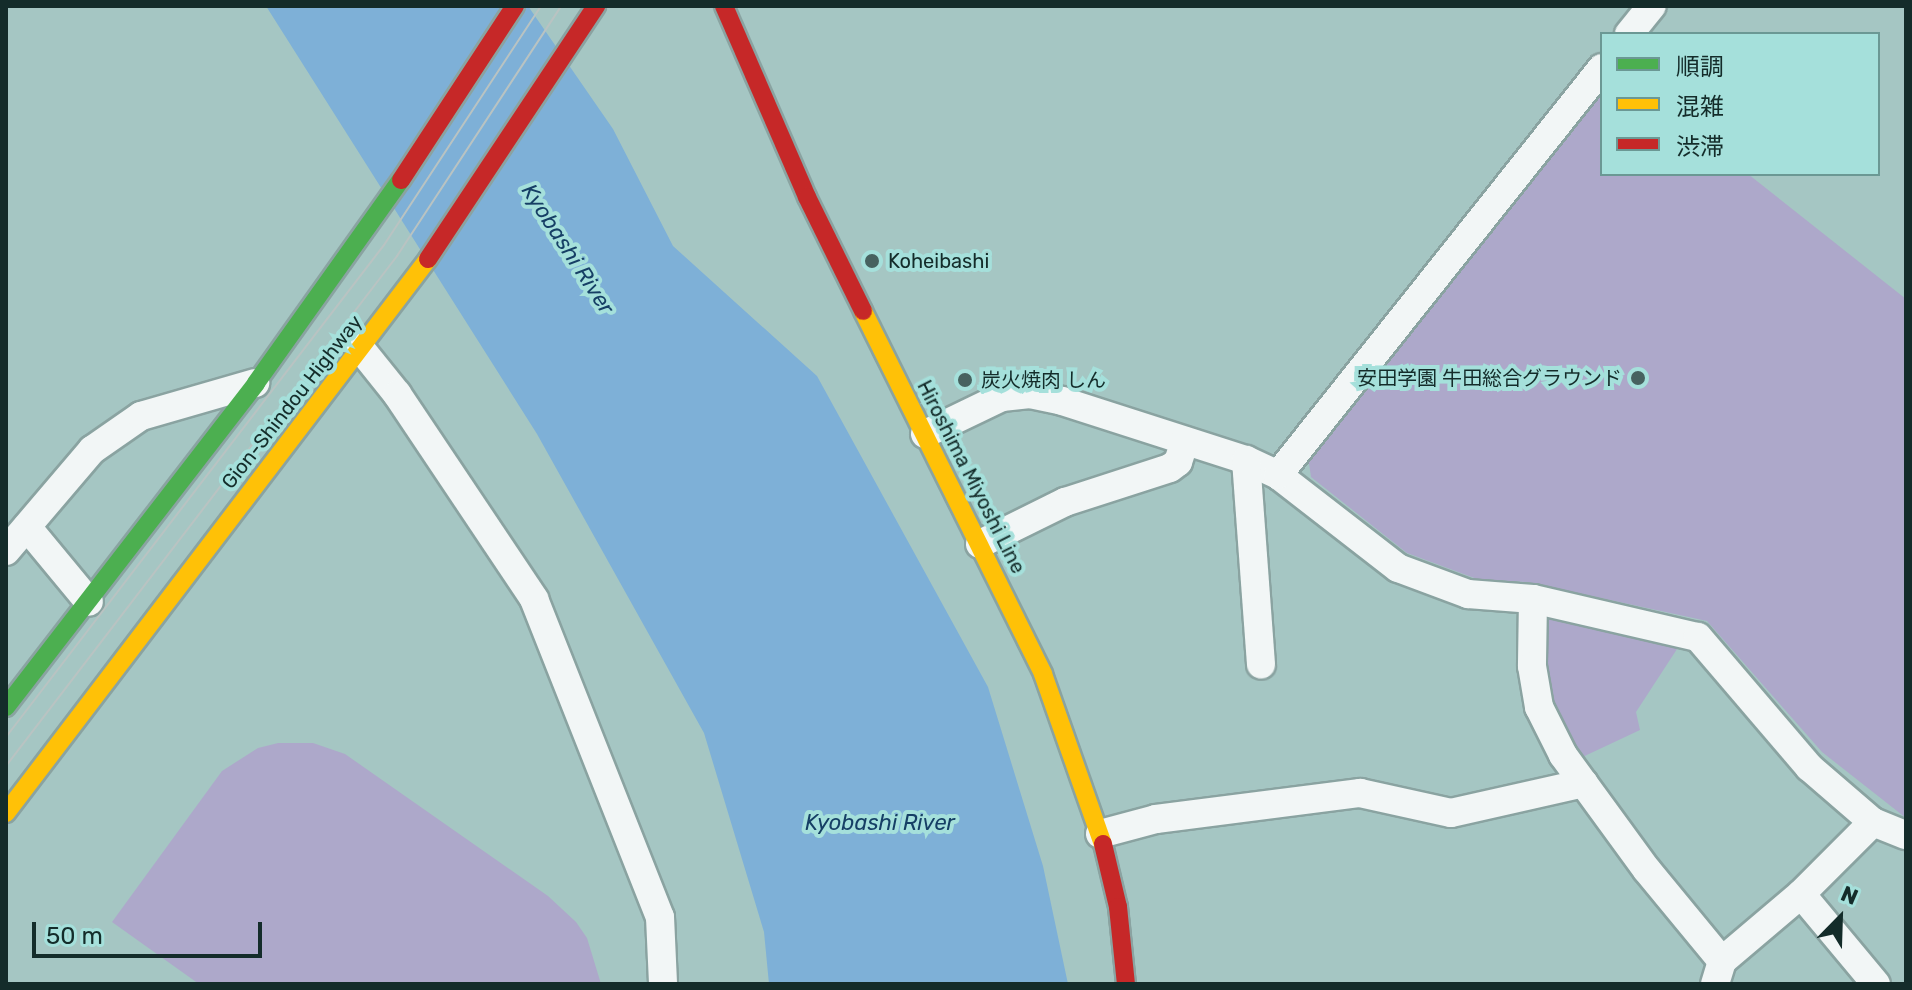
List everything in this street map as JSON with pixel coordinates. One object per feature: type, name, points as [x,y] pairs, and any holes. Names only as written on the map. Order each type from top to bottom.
[{"type":"main road","name":"Gion-Shindou Highway","points":[[6,707],[256,383],[370,227],[515,6]]},
{"type":"main road","name":"Gion-Shindou Highway","points":[[6,813],[408,289],[596,6]]},
{"type":"main road","name":"Hiroshima Miyoshi Line","points":[[724,6],[807,197],[1043,674],[1100,834],[1118,907],[1126,984]]},
{"type":"street","points":[[1631,32],[1652,6]]},
{"type":"street","points":[[1278,475],[1600,71]]},
{"type":"street","points":[[360,348],[397,394],[534,599],[660,917],[663,984]]},
{"type":"street","points":[[6,551],[92,450],[141,416],[256,383]]},
{"type":"street","points":[[925,434],[1002,397],[1030,394],[1246,460],[1278,475],[1398,568],[1468,594],[1533,599],[1698,637],[1809,767],[1873,822],[1906,835]]},
{"type":"street","points":[[980,544],[1065,502],[1170,468],[1178,462],[1185,441]]},
{"type":"street","points":[[1246,460],[1261,664]]},
{"type":"street","points":[[27,527],[89,602]]},
{"type":"street","points":[[1533,599],[1532,666],[1539,707],[1563,755],[1718,973],[1873,822]]},
{"type":"street","points":[[1100,834],[1156,819],[1360,793],[1451,813],[1584,783]]},
{"type":"street","points":[[1801,894],[1876,984]]},
{"type":"shaded area","name":"安田学園 牛田総合グラウンド","points":[[1600,90],[1600,176],[1751,176],[1906,299],[1906,818],[1822,752],[1707,621],[1527,582],[1477,579],[1407,553],[1311,477],[1308,456]]},
{"type":"shaded area","points":[[1538,616],[1679,646],[1636,712],[1640,730],[1574,761],[1554,725]]},
{"type":"shaded area","points":[[278,743],[313,743],[345,754],[548,896],[576,922],[587,938],[601,984],[199,984],[112,922],[222,771],[258,748]]},
{"type":"water","name":"Kyobashi River","points":[[266,6],[528,6],[613,129],[673,246],[817,376],[988,687],[1043,866],[1068,984],[769,984],[764,932],[704,733],[537,434]]},
{"type":"tram line","points":[[6,737],[384,245],[541,6]]},
{"type":"tram line","points":[[6,766],[397,256],[561,6]]},
{"type":"traffic: fast","points":[[6,707],[256,383],[401,180]]},
{"type":"traffic: slow","points":[[6,813],[428,259]]},
{"type":"traffic: slow","points":[[863,311],[1043,674],[1103,844]]},
{"type":"traffic: jam","points":[[401,180],[515,6]]},
{"type":"traffic: jam","points":[[428,259],[596,6]]},
{"type":"traffic: jam","points":[[724,6],[807,197],[863,311]]},
{"type":"traffic: jam","points":[[1103,844],[1118,907],[1126,984]]},
{"type":"place","name":"Koheibashi","points":[[872,261]]},
{"type":"place","name":"安田学園 牛田総合グラウンド","points":[[1638,378]]},
{"type":"place","name":"炭火焼肉 しん","points":[[965,380]]}]
